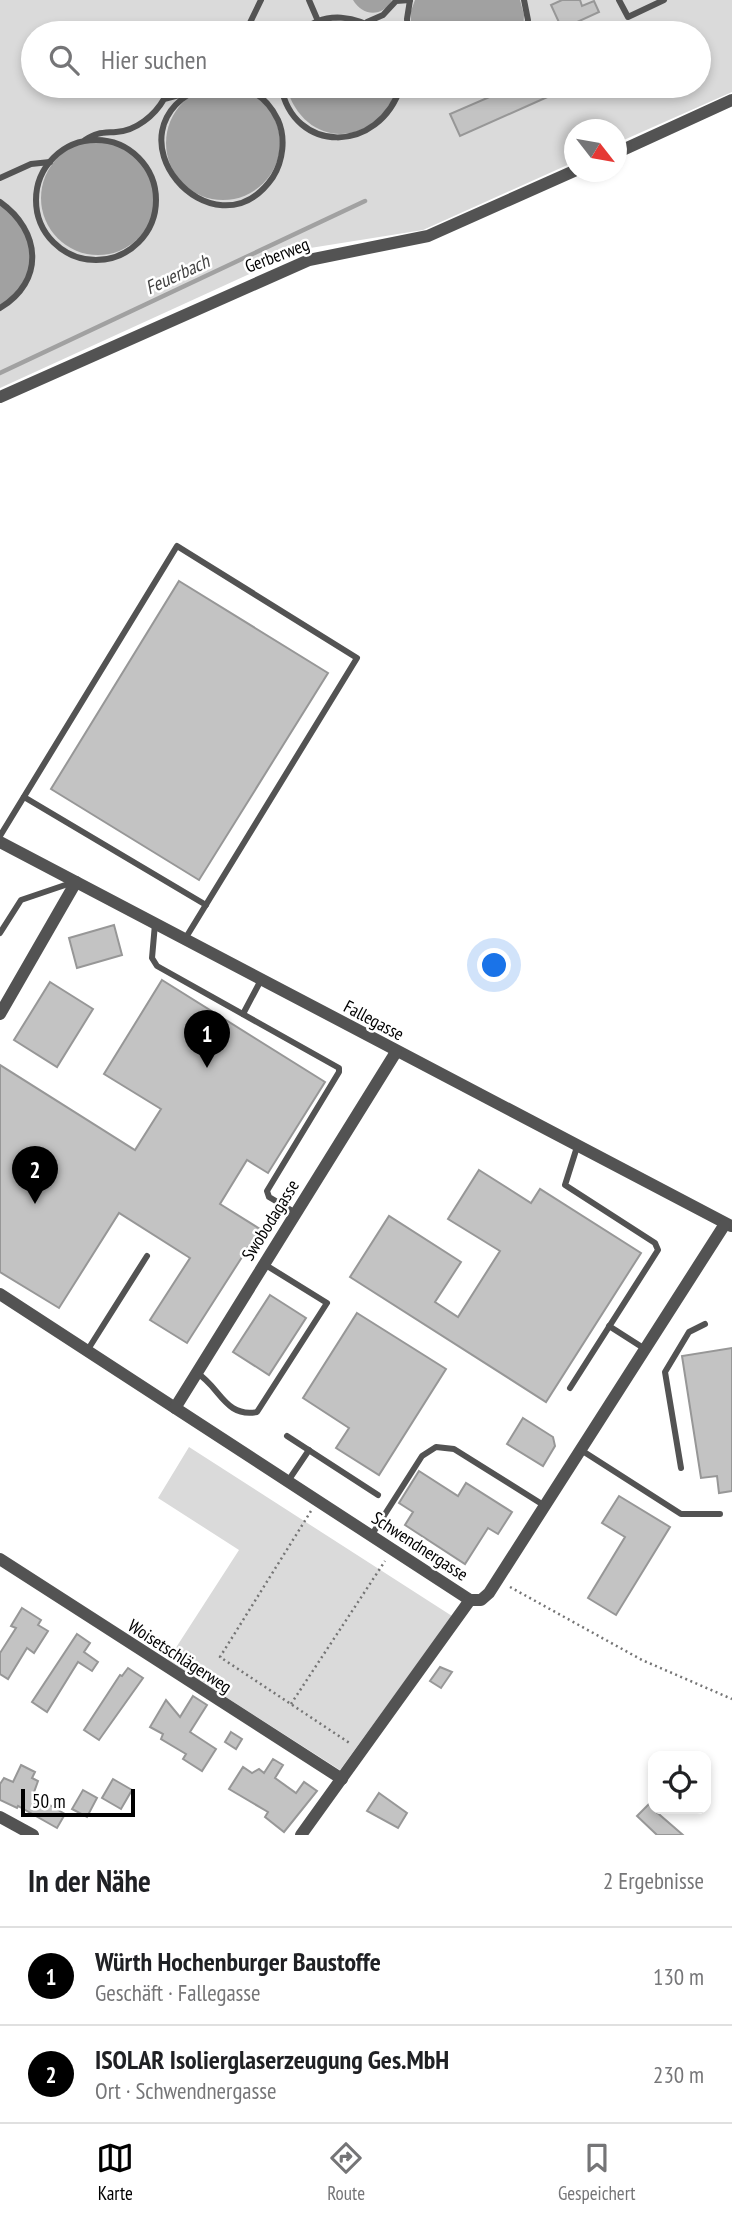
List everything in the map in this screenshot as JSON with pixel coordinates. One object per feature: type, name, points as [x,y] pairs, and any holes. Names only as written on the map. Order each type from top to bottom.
[{"type":"street","points":[[627,148],[732,100]]},
{"type":"street","name":"Gerberweg","points":[[0,397],[309,260],[428,236],[564,176]]},
{"type":"street","name":"Fallegasse","points":[[0,842],[728,1225]]},
{"type":"street","points":[[0,1014],[76,882]]},
{"type":"street","name":"Swobodagasse","points":[[175,1408],[396,1052]]},
{"type":"street","name":"Schwendnergasse","points":[[0,1294],[470,1600],[481,1600],[498,1581],[580,1450],[728,1225]]},
{"type":"street","name":"Woisetschlägerweg","points":[[0,1559],[342,1779]]},
{"type":"street","points":[[301,1835],[470,1600]]},
{"type":"street","points":[[0,1817],[33,1835]]},
{"type":"lane","points":[[251,21],[261,0]]},
{"type":"lane","points":[[309,0],[318,21],[343,17],[362,21]]},
{"type":"lane","points":[[369,21],[383,15],[396,1],[410,0],[407,21]]},
{"type":"lane","points":[[524,0],[528,21]]},
{"type":"lane","points":[[620,0],[628,17],[664,0]]},
{"type":"lane","points":[[83,141],[103,140],[122,145],[139,157],[152,178],[156,192],[156,211],[149,230],[136,245],[120,256],[100,260],[80,258],[63,250],[43,226],[36,199],[40,179],[50,162],[65,148],[98,132],[119,132],[154,116],[164,99],[168,98]]},
{"type":"lane","points":[[184,98],[167,119],[162,136],[163,155],[169,172],[179,186],[202,200],[229,204],[246,199],[261,190],[273,176],[281,160],[283,142],[274,113],[262,98]]},
{"type":"lane","points":[[285,98],[298,120],[314,131],[332,137],[351,137],[369,131],[384,119],[397,98]]},
{"type":"lane","points":[[274,113],[287,105]]},
{"type":"lane","points":[[0,178],[31,164],[50,162]]},
{"type":"lane","points":[[152,178],[169,172]]},
{"type":"lane","points":[[0,202],[15,212],[28,233],[32,247],[32,267],[25,285],[12,301],[0,308]]},
{"type":"lane","points":[[28,233],[43,226]]},
{"type":"lane","points":[[0,836],[177,547],[357,658],[185,940]]},
{"type":"lane","points":[[24,797],[206,905]]},
{"type":"lane","points":[[0,933],[20,900],[76,882]]},
{"type":"lane","points":[[155,924],[153,963],[339,1068],[340,1072],[267,1191],[270,1197],[296,1213]]},
{"type":"lane","points":[[243,1014],[261,980]]},
{"type":"lane","points":[[570,1388],[658,1246],[565,1185],[577,1147]]},
{"type":"lane","points":[[87,1351],[147,1256]]},
{"type":"lane","points":[[197,1373],[206,1378],[229,1408],[245,1415],[257,1412],[327,1303],[264,1264]]},
{"type":"lane","points":[[681,1468],[665,1373],[689,1332],[705,1324]]},
{"type":"lane","points":[[609,1326],[646,1349]]},
{"type":"lane","points":[[287,1436],[378,1495]]},
{"type":"lane","points":[[371,1536],[422,1457],[436,1447],[454,1449],[545,1506]]},
{"type":"lane","points":[[288,1481],[309,1450]]},
{"type":"lane","points":[[580,1450],[681,1514],[720,1514]]},
{"type":"path","points":[[318,1501],[220,1657],[362,1751]]},
{"type":"path","points":[[291,1704],[393,1550]]},
{"type":"path","points":[[498,1581],[642,1660],[732,1699]]},
{"type":"shaded area","points":[[0,0],[732,0],[732,92],[627,139],[627,119],[564,119],[564,167],[423,230],[304,249],[0,388]]},
{"type":"shaded area","points":[[353,0],[392,0],[384,10],[373,13],[362,10]]},
{"type":"shaded area","points":[[415,0],[520,0],[524,21],[411,21]]},
{"type":"shaded area","points":[[189,98],[257,98],[270,111],[279,132],[279,154],[270,175],[255,190],[234,199],[212,199],[191,190],[176,175],[167,154],[167,132],[171,121],[176,111]]},
{"type":"shaded area","points":[[291,98],[392,98],[374,122],[358,131],[341,134],[324,131],[308,122]]},
{"type":"shaded area","points":[[98,141],[120,146],[138,158],[150,176],[155,198],[150,220],[138,238],[120,250],[98,255],[76,250],[58,238],[46,220],[41,198],[46,176],[58,158],[76,146]]},
{"type":"shaded area","points":[[0,205],[22,223],[30,245],[31,257],[25,281],[19,291],[0,306]]},
{"type":"shaded area","points":[[189,1447],[452,1616],[340,1770],[168,1660],[239,1550],[158,1498]]},
{"type":"building","points":[[562,0],[580,0],[582,6],[594,1],[599,12],[579,21],[558,21],[551,5]]},
{"type":"building","points":[[487,98],[545,98],[460,136],[450,114]]},
{"type":"building","points":[[179,581],[328,673],[199,880],[51,789]]},
{"type":"building","points":[[114,925],[122,955],[77,968],[69,938]]},
{"type":"building","points":[[162,980],[325,1082],[268,1173],[247,1160],[220,1204],[260,1229],[187,1343],[150,1320],[190,1258],[119,1213],[59,1308],[0,1272],[0,1065],[135,1150],[161,1109],[104,1074]]},
{"type":"building","points":[[50,982],[93,1009],[57,1067],[14,1040]]},
{"type":"building","points":[[479,1170],[531,1203],[540,1189],[641,1253],[546,1402],[350,1277],[389,1216],[461,1262],[435,1302],[458,1317],[500,1251],[448,1219]]},
{"type":"building","points":[[270,1295],[306,1318],[269,1375],[233,1352]]},
{"type":"building","points":[[357,1313],[446,1369],[379,1475],[336,1448],[349,1428],[303,1398]]},
{"type":"building","points":[[732,1348],[732,1491],[719,1493],[717,1476],[701,1478],[682,1356]]},
{"type":"building","points":[[523,1418],[553,1437],[555,1446],[543,1466],[507,1444]]},
{"type":"building","points":[[419,1471],[458,1496],[466,1483],[512,1512],[498,1534],[488,1528],[465,1564],[405,1525],[413,1512],[399,1503]]},
{"type":"building","points":[[619,1496],[670,1527],[616,1615],[588,1598],[625,1537],[602,1523]]},
{"type":"building","points":[[22,1608],[41,1620],[38,1625],[48,1631],[34,1653],[27,1648],[8,1679],[0,1674],[0,1653],[16,1628],[11,1626]]},
{"type":"building","points":[[77,1634],[90,1643],[84,1652],[98,1662],[92,1671],[78,1662],[47,1712],[32,1702]]},
{"type":"building","points":[[440,1667],[452,1672],[441,1688],[430,1681]]},
{"type":"building","points":[[128,1668],[143,1678],[99,1740],[84,1730],[120,1675]]},
{"type":"building","points":[[193,1696],[207,1705],[190,1732],[216,1749],[202,1771],[183,1759],[186,1754],[161,1739],[163,1734],[150,1727],[166,1700],[180,1717]]},
{"type":"building","points":[[231,1732],[242,1739],[236,1749],[225,1742]]},
{"type":"building","points":[[273,1759],[283,1765],[275,1778],[296,1793],[304,1782],[317,1791],[284,1832],[265,1817],[268,1812],[229,1789],[243,1767],[252,1773],[259,1769],[264,1773]]},
{"type":"building","points":[[21,1765],[35,1772],[32,1778],[38,1781],[33,1795],[65,1814],[57,1828],[18,1806],[17,1808],[0,1800],[0,1784],[4,1778],[13,1782]]},
{"type":"building","points":[[113,1779],[132,1790],[121,1809],[102,1798]]},
{"type":"building","points":[[83,1790],[97,1798],[87,1817],[72,1809]]},
{"type":"building","points":[[379,1793],[407,1813],[398,1828],[367,1811]]},
{"type":"building","points":[[648,1805],[648,1814],[659,1814],[683,1835],[657,1835],[637,1816]]},
{"type":"waterway","name":"Feuerbach","points":[[0,373],[365,201]]},
{"type":"place","name":"Würth Hochenburger Baustoffe","points":[[207,1068]]},
{"type":"place","name":"ISOLAR Isolierglaserzeugung Ges.MbH","points":[[35,1204]]}]
